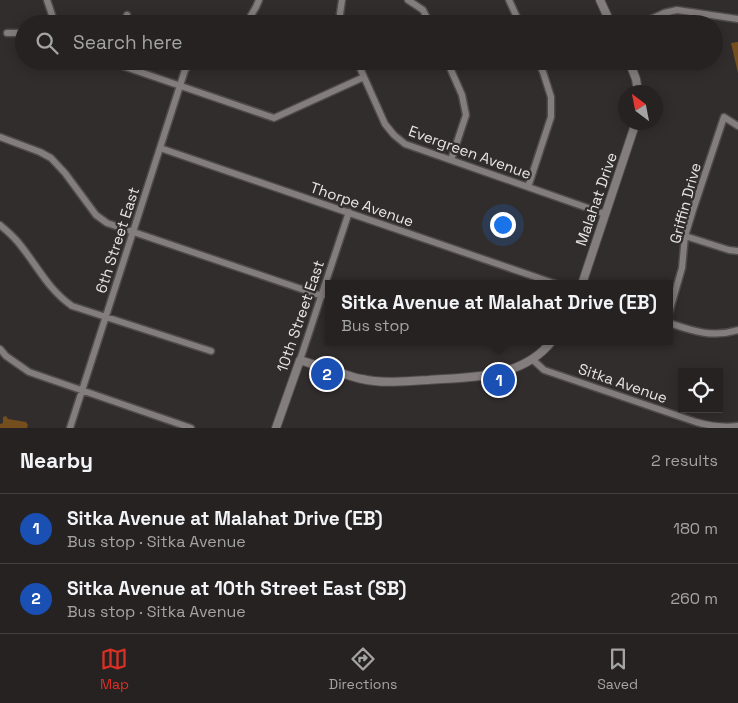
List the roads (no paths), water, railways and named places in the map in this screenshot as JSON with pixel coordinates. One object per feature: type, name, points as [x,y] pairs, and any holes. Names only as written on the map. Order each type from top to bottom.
[{"type":"street","points":[[47,0],[51,15]]},
{"type":"street","points":[[251,15],[259,0]]},
{"type":"street","points":[[340,15],[342,0]]},
{"type":"street","points":[[408,0],[423,10],[426,15]]},
{"type":"street","points":[[509,0],[516,15]]},
{"type":"street","points":[[600,0],[607,15]]},
{"type":"street","points":[[660,15],[677,10],[711,15]]},
{"type":"street","points":[[723,17],[738,19]]},
{"type":"street","points":[[7,33],[15,33]]},
{"type":"street","points":[[135,70],[274,118],[364,77]]},
{"type":"street","name":"6th Street East","points":[[70,428],[185,70]]},
{"type":"street","name":"Evergreen Avenue","points":[[361,70],[386,124],[394,136],[405,144],[605,214]]},
{"type":"street","points":[[451,70],[462,95],[466,115],[451,160]]},
{"type":"street","points":[[528,187],[551,117],[551,97],[542,70]]},
{"type":"street","points":[[632,70],[637,85]]},
{"type":"street","name":"Griffin Drive","points":[[673,299],[682,268],[685,236],[724,116],[738,126]]},
{"type":"street","name":"Malahat Drive","points":[[583,280],[633,130]]},
{"type":"street","points":[[0,137],[51,158],[65,173],[96,215],[107,223],[322,296]]},
{"type":"street","name":"Thorpe Avenue","points":[[160,148],[544,280]]},
{"type":"street","name":"10th Street East","points":[[329,280],[349,212]]},
{"type":"street","points":[[0,225],[17,241],[54,291],[72,306],[211,351]]},
{"type":"street","points":[[685,236],[738,251]]},
{"type":"street","name":"10th Street East","points":[[276,428],[325,291]]},
{"type":"street","points":[[673,324],[696,332],[715,333],[738,330]]},
{"type":"street","points":[[300,360],[362,380],[390,382],[482,376],[500,373],[532,359],[549,345]]},
{"type":"street","points":[[0,349],[6,356],[30,372],[191,428]]},
{"type":"street","points":[[0,361],[6,356]]},
{"type":"street","name":"Sitka Avenue","points":[[532,359],[544,370],[696,422],[716,427],[738,426]]},
{"type":"place","name":"Sitka Avenue at 10th Street East (SB)","points":[[327,374]]},
{"type":"place","name":"Sitka Avenue at Malahat Drive (EB)","points":[[499,380]]}]
